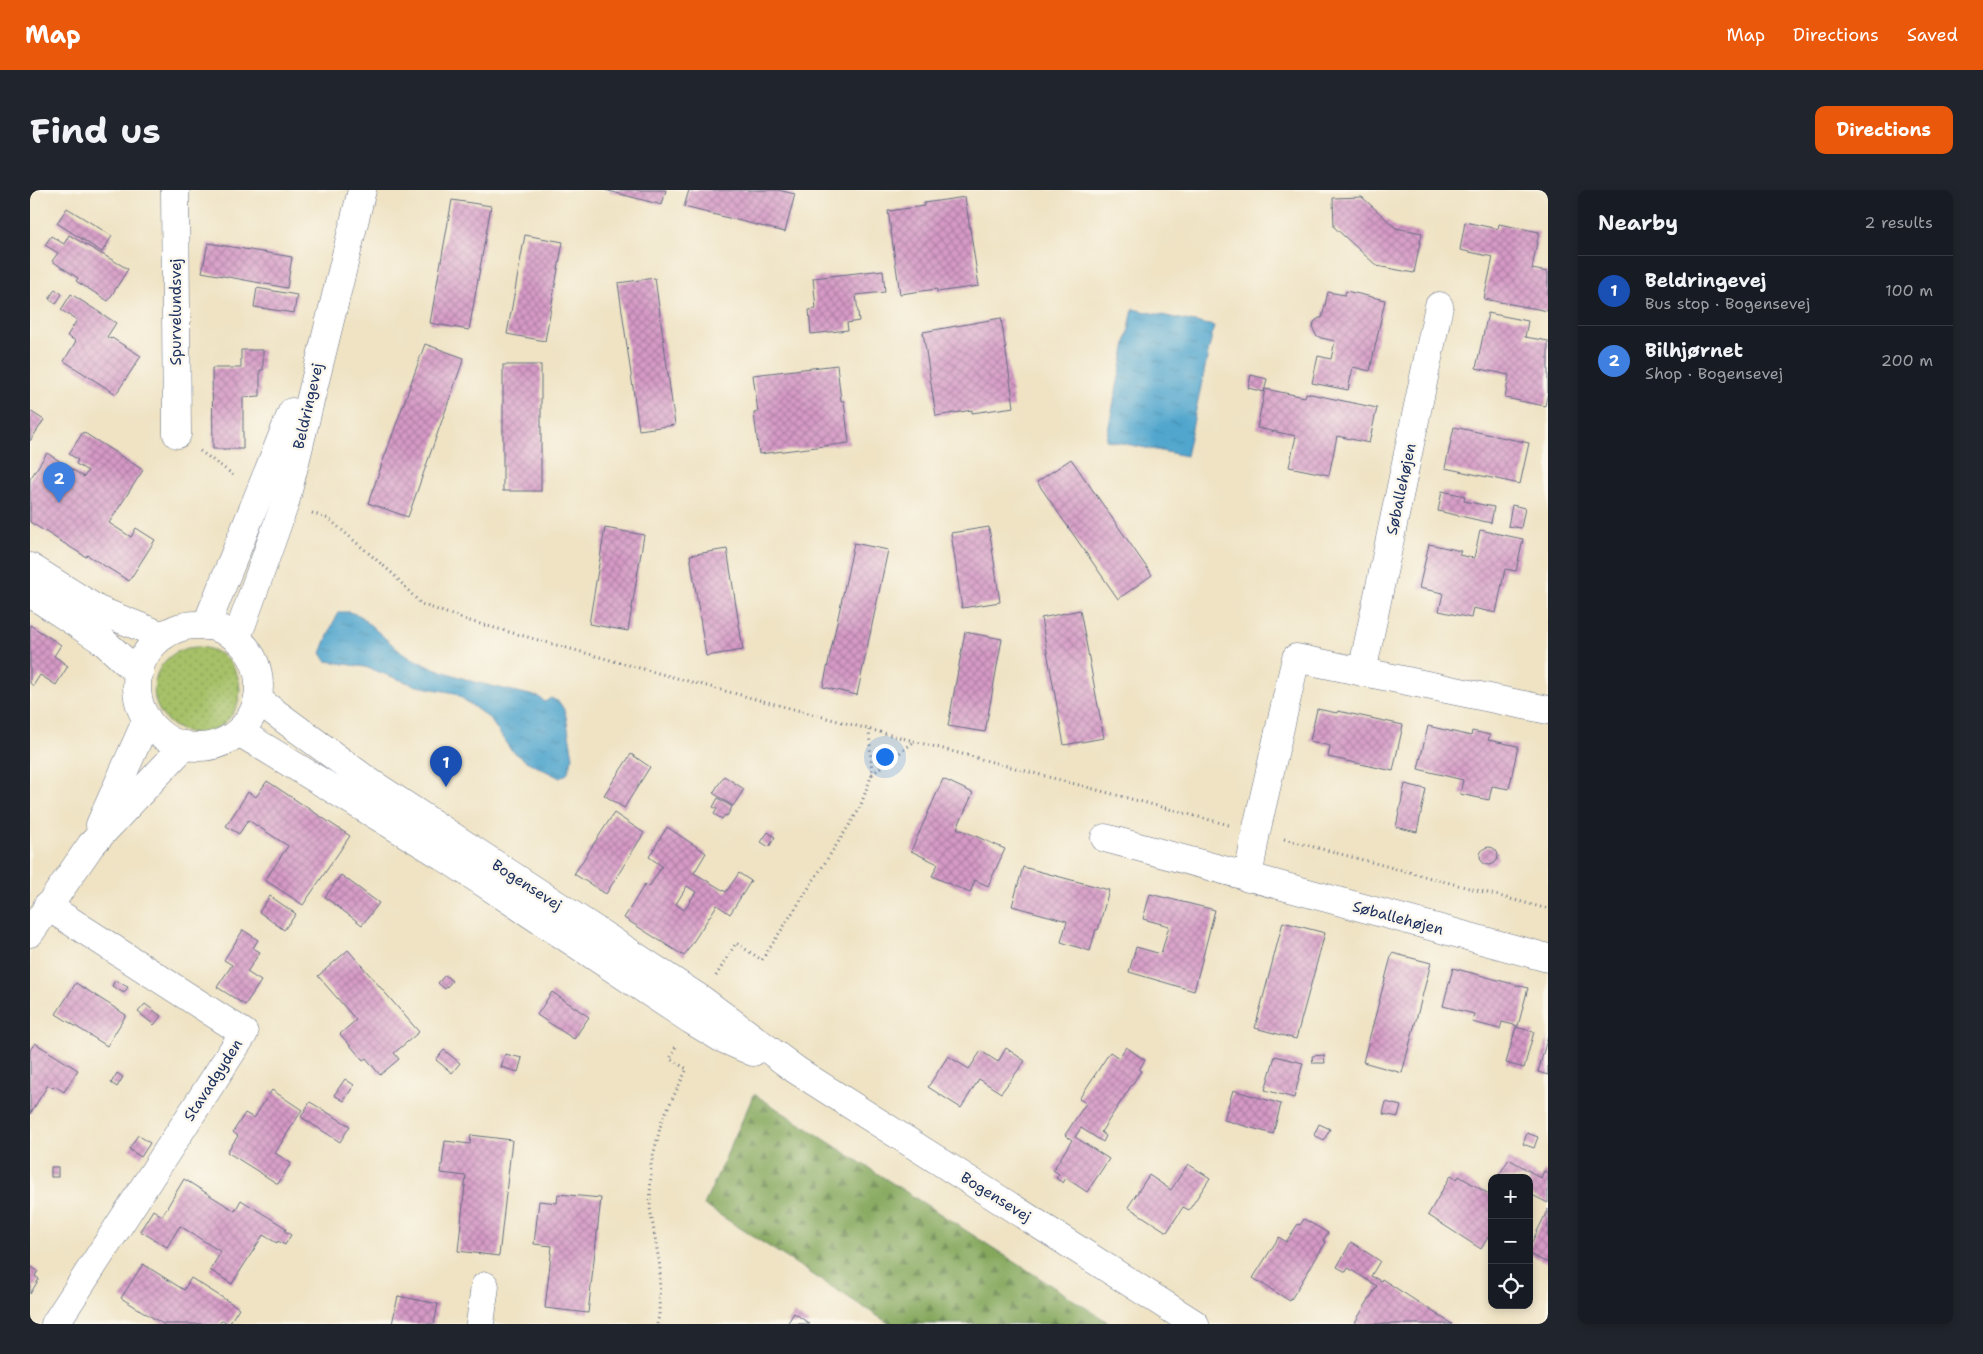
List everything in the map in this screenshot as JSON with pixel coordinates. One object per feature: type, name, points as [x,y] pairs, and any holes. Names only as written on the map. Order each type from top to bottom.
[{"type":"street","name":"Spurvelundsvej","points":[[175,190],[177,434]]},
{"type":"street","name":"Beldringevej","points":[[237,638],[273,498],[330,315],[362,190]]},
{"type":"street","name":"Søballehøjen","points":[[1362,672],[1439,306]]},
{"type":"street","name":"Beldringevej","points":[[206,626],[254,507],[273,498]]},
{"type":"street","points":[[30,566],[98,610],[163,636]]},
{"type":"street","points":[[30,593],[103,641],[139,674]]},
{"type":"street","points":[[206,626],[223,630],[237,638],[247,649],[254,662],[259,681],[258,700],[251,717],[239,732],[222,742],[204,746],[185,745],[170,740],[147,719],[141,705],[138,690],[139,674],[143,660],[163,636],[176,629],[206,626]]},
{"type":"street","points":[[1248,878],[1256,832],[1296,658],[1548,710]]},
{"type":"street","name":"Bogensevej","points":[[258,700],[368,781],[702,1000],[796,1070],[1195,1324]]},
{"type":"street","points":[[91,845],[147,719]]},
{"type":"street","name":"Bogensevej","points":[[239,732],[443,856],[691,1020],[721,1038],[796,1070]]},
{"type":"street","points":[[30,933],[91,845],[185,745]]},
{"type":"street","name":"Søballehøjen","points":[[1105,838],[1548,958]]},
{"type":"street","name":"Stavadgyden","points":[[47,906],[244,1033],[55,1324]]},
{"type":"street","points":[[480,1324],[485,1286]]},
{"type":"path","points":[[177,434],[273,498],[329,519],[393,574],[420,604],[466,620],[869,730],[1548,909]]},
{"type":"path","points":[[716,977],[736,943],[762,960],[859,810],[872,774],[869,730]]},
{"type":"path","points":[[872,774],[915,742]]},
{"type":"path","points":[[657,1324],[659,1316],[660,1267],[650,1208],[651,1164],[662,1120],[687,1069],[670,1059],[680,1038]]},
{"type":"green space","points":[[189,647],[205,647],[214,650],[228,659],[237,673],[240,690],[237,707],[228,721],[214,730],[205,733],[189,733],[173,726],[161,714],[154,698],[154,682],[161,666],[173,654]]},
{"type":"green space","points":[[754,1094],[1111,1324],[890,1324],[704,1205]]},
{"type":"water","points":[[1133,309],[1214,326],[1186,456],[1106,440]]},
{"type":"water","points":[[339,612],[359,615],[403,654],[428,666],[474,682],[539,697],[545,702],[551,698],[559,702],[565,711],[573,757],[567,774],[560,778],[526,761],[510,749],[490,719],[455,693],[417,686],[365,667],[326,661],[321,653]]},
{"type":"building","points":[[605,190],[666,190],[662,205]]},
{"type":"building","points":[[689,190],[778,190],[795,194],[785,232],[684,207]]},
{"type":"building","points":[[965,197],[979,286],[937,292],[937,289],[900,294],[888,211],[924,206],[924,203]]},
{"type":"building","points":[[1362,197],[1396,228],[1422,233],[1414,273],[1377,266],[1334,227],[1333,198]]},
{"type":"building","points":[[452,200],[491,206],[469,330],[430,323]]},
{"type":"building","points":[[67,208],[112,236],[102,252],[57,223]]},
{"type":"building","points":[[1465,222],[1498,229],[1499,224],[1539,232],[1532,269],[1548,272],[1548,311],[1484,299],[1493,257],[1460,250]]},
{"type":"building","points":[[69,235],[128,269],[108,301],[76,281],[78,278],[52,261],[58,253],[45,245],[51,236],[64,244]]},
{"type":"building","points":[[525,235],[563,242],[545,341],[507,334]]},
{"type":"building","points":[[208,243],[292,257],[287,288],[202,272]]},
{"type":"building","points":[[883,270],[885,292],[856,295],[859,321],[847,323],[848,330],[811,334],[809,310],[816,309],[813,278]]},
{"type":"building","points":[[655,278],[675,425],[639,430],[618,283]]},
{"type":"building","points":[[257,288],[297,295],[294,313],[254,307]]},
{"type":"building","points":[[55,289],[62,294],[56,304],[49,299]]},
{"type":"building","points":[[1346,291],[1385,300],[1370,371],[1353,367],[1348,390],[1312,383],[1318,356],[1331,359],[1335,341],[1316,335],[1313,329],[1314,322],[1322,318],[1328,292],[1345,295]]},
{"type":"building","points":[[71,294],[116,323],[107,337],[112,338],[141,356],[116,394],[64,361],[76,341],[67,336],[77,320],[61,310]]},
{"type":"building","points":[[1488,313],[1528,321],[1525,337],[1548,341],[1548,392],[1545,406],[1505,398],[1509,375],[1476,368]]},
{"type":"building","points":[[1001,318],[1014,407],[972,413],[972,410],[936,416],[923,332]]},
{"type":"building","points":[[425,344],[464,358],[408,517],[368,503]]},
{"type":"building","points":[[241,350],[263,350],[263,370],[260,370],[260,396],[243,397],[243,449],[213,449],[212,368],[241,368]]},
{"type":"building","points":[[503,365],[541,365],[541,491],[503,491]]},
{"type":"building","points":[[837,365],[841,401],[844,401],[849,443],[759,454],[754,413],[758,412],[753,375]]},
{"type":"building","points":[[1251,375],[1267,379],[1264,392],[1248,388]]},
{"type":"building","points":[[1265,389],[1305,397],[1306,393],[1377,408],[1369,443],[1337,436],[1329,475],[1289,467],[1296,436],[1257,428]]},
{"type":"building","points":[[30,411],[44,420],[30,441]]},
{"type":"building","points":[[1454,427],[1529,443],[1520,484],[1445,468]]},
{"type":"building","points":[[83,432],[143,470],[109,523],[131,537],[136,528],[155,540],[129,581],[30,522],[30,479],[47,453],[84,477],[88,471],[76,464],[78,460],[69,454]]},
{"type":"building","points":[[1071,459],[1152,575],[1118,599],[1037,482]]},
{"type":"building","points":[[1442,491],[1465,496],[1464,501],[1494,507],[1491,523],[1438,511]]},
{"type":"building","points":[[1512,505],[1525,508],[1521,528],[1508,526]]},
{"type":"building","points":[[989,527],[1000,602],[962,608],[951,533]]},
{"type":"building","points":[[605,528],[644,535],[628,631],[589,624]]},
{"type":"building","points":[[1480,530],[1523,539],[1516,571],[1505,569],[1496,613],[1473,608],[1471,618],[1439,611],[1443,593],[1419,588],[1429,544],[1461,551],[1459,555],[1474,558]]},
{"type":"building","points":[[854,543],[888,550],[857,695],[823,687]]},
{"type":"building","points":[[727,549],[743,650],[706,656],[690,555]]},
{"type":"building","points":[[1080,610],[1104,738],[1064,745],[1041,618]]},
{"type":"building","points":[[30,625],[61,645],[54,656],[68,666],[56,685],[40,675],[33,686],[30,683]]},
{"type":"building","points":[[965,632],[1002,639],[985,732],[948,726]]},
{"type":"building","points":[[1317,709],[1337,713],[1338,711],[1403,725],[1393,771],[1328,757],[1330,746],[1310,741]]},
{"type":"building","points":[[1428,726],[1471,736],[1472,731],[1490,735],[1488,740],[1518,746],[1509,789],[1492,786],[1489,800],[1460,794],[1463,780],[1418,769]]},
{"type":"building","points":[[631,754],[650,767],[624,808],[604,795]]},
{"type":"building","points":[[724,776],[744,789],[733,806],[713,793]]},
{"type":"building","points":[[943,779],[973,793],[957,828],[1005,849],[988,886],[975,880],[970,893],[932,876],[938,864],[911,851]]},
{"type":"building","points":[[267,781],[350,836],[303,905],[265,880],[288,846],[248,820],[239,834],[226,826],[248,792],[256,797]]},
{"type":"building","points":[[1405,784],[1426,789],[1417,832],[1396,827]]},
{"type":"building","points":[[718,798],[732,807],[727,816],[725,815],[722,819],[714,814],[717,809],[713,807]]},
{"type":"building","points":[[614,813],[644,833],[606,894],[574,874]]},
{"type":"building","points":[[667,827],[706,853],[694,873],[726,892],[739,873],[751,881],[730,914],[717,905],[684,956],[624,918],[645,884],[649,887],[662,866],[649,857]],"holes":[[[687,886],[696,892],[684,910],[676,904]]]},
{"type":"building","points":[[768,832],[775,837],[769,847],[761,842]]},
{"type":"building","points":[[1485,847],[1493,847],[1498,852],[1496,863],[1485,865],[1480,860],[1480,852]]},
{"type":"building","points":[[1023,867],[1109,890],[1090,951],[1061,942],[1067,921],[1012,906]]},
{"type":"building","points":[[341,875],[379,903],[362,925],[325,897]]},
{"type":"building","points":[[1150,894],[1215,910],[1194,991],[1129,972],[1136,947],[1161,954],[1169,926],[1143,919]]},
{"type":"building","points":[[270,896],[296,914],[284,930],[259,912]]},
{"type":"building","points":[[1283,922],[1325,933],[1296,1039],[1255,1028]]},
{"type":"building","points":[[243,930],[258,940],[253,948],[260,952],[247,972],[261,981],[245,1005],[217,987],[232,965],[224,960]]},
{"type":"building","points":[[348,950],[419,1032],[394,1053],[399,1059],[380,1075],[366,1058],[363,1060],[340,1034],[356,1020],[318,976]]},
{"type":"building","points":[[1392,953],[1431,963],[1402,1073],[1363,1062]]},
{"type":"building","points":[[1453,968],[1528,988],[1518,1026],[1502,1022],[1500,1029],[1472,1022],[1474,1014],[1443,1006]]},
{"type":"building","points":[[445,975],[452,981],[445,989],[438,983]]},
{"type":"building","points":[[115,980],[128,987],[124,993],[112,986]]},
{"type":"building","points":[[76,983],[126,1015],[107,1046],[56,1014]]},
{"type":"building","points":[[552,992],[589,1017],[574,1039],[537,1015]]},
{"type":"building","points":[[145,1004],[161,1016],[154,1025],[138,1012]]},
{"type":"building","points":[[1516,1027],[1534,1032],[1524,1068],[1506,1063]]},
{"type":"building","points":[[1548,1036],[1548,1075],[1538,1072]]},
{"type":"building","points":[[35,1043],[78,1070],[64,1092],[55,1086],[53,1088],[48,1085],[30,1114],[30,1050]]},
{"type":"building","points":[[1126,1047],[1145,1060],[1139,1070],[1141,1071],[1101,1132],[1106,1136],[1103,1142],[1081,1128],[1075,1137],[1109,1159],[1087,1192],[1066,1178],[1063,1183],[1056,1178],[1059,1174],[1053,1170],[1072,1140],[1065,1135],[1086,1103],[1079,1099],[1110,1052],[1119,1058]]},
{"type":"building","points":[[1006,1048],[1025,1061],[1001,1093],[979,1079],[961,1108],[928,1087],[948,1056],[969,1069],[981,1051],[998,1062]]},
{"type":"building","points":[[444,1050],[460,1063],[452,1073],[436,1060]]},
{"type":"building","points":[[505,1054],[522,1058],[518,1072],[501,1067]]},
{"type":"building","points":[[1324,1055],[1325,1063],[1313,1063],[1312,1056]]},
{"type":"building","points":[[1275,1056],[1303,1063],[1294,1098],[1265,1090]]},
{"type":"building","points":[[117,1073],[123,1077],[117,1087],[111,1083]]},
{"type":"building","points":[[345,1079],[354,1085],[344,1101],[334,1095]]},
{"type":"building","points":[[272,1090],[302,1110],[275,1153],[291,1163],[278,1184],[227,1152],[238,1136],[233,1132],[245,1113],[254,1118]]},
{"type":"building","points":[[1233,1090],[1281,1104],[1273,1134],[1224,1120]]},
{"type":"building","points":[[310,1102],[350,1126],[340,1142],[301,1117]]},
{"type":"building","points":[[1386,1102],[1401,1106],[1398,1117],[1383,1114]]},
{"type":"building","points":[[1319,1124],[1330,1129],[1324,1140],[1314,1135]]},
{"type":"building","points":[[1527,1133],[1538,1137],[1534,1148],[1523,1144]]},
{"type":"building","points":[[138,1135],[150,1143],[141,1157],[129,1149]]},
{"type":"building","points":[[471,1135],[512,1140],[499,1256],[458,1251],[466,1176],[441,1173],[445,1141],[470,1144]]},
{"type":"building","points":[[1509,1159],[1541,1178],[1544,1171],[1548,1173],[1548,1203],[1533,1196],[1533,1174],[1500,1174]]},
{"type":"building","points":[[1188,1164],[1210,1178],[1189,1210],[1183,1207],[1167,1232],[1128,1207],[1149,1175],[1171,1190]]},
{"type":"building","points":[[51,1167],[58,1167],[58,1177],[51,1177]]},
{"type":"building","points":[[1451,1175],[1457,1179],[1459,1176],[1488,1194],[1488,1238],[1481,1249],[1428,1215]]},
{"type":"building","points":[[184,1179],[235,1211],[241,1200],[286,1228],[285,1231],[291,1235],[285,1245],[263,1235],[232,1284],[210,1270],[221,1252],[180,1226],[167,1247],[140,1231],[153,1210],[162,1216]]},
{"type":"building","points":[[558,1194],[601,1198],[588,1313],[545,1308],[552,1246],[534,1244],[539,1201],[557,1203]]},
{"type":"building","points":[[1548,1209],[1548,1263],[1533,1256],[1533,1240]]},
{"type":"building","points":[[1304,1219],[1328,1233],[1323,1240],[1326,1242],[1290,1301],[1253,1278],[1279,1237],[1286,1242],[1298,1224],[1300,1225]]},
{"type":"building","points":[[1351,1242],[1380,1261],[1371,1276],[1381,1281],[1382,1279],[1452,1324],[1354,1324],[1377,1286],[1348,1268],[1346,1272],[1337,1267]]},
{"type":"building","points":[[143,1264],[184,1290],[191,1278],[239,1308],[229,1324],[222,1320],[219,1324],[163,1324],[121,1298]]},
{"type":"building","points":[[30,1266],[38,1271],[35,1276],[39,1279],[30,1294]]},
{"type":"building","points":[[398,1296],[438,1304],[434,1324],[392,1324]]},
{"type":"building","points":[[794,1313],[810,1324],[787,1324]]},
{"type":"place","name":"Bilhjørnet","points":[[59,503]]},
{"type":"place","name":"Beldringevej","points":[[446,787]]}]
